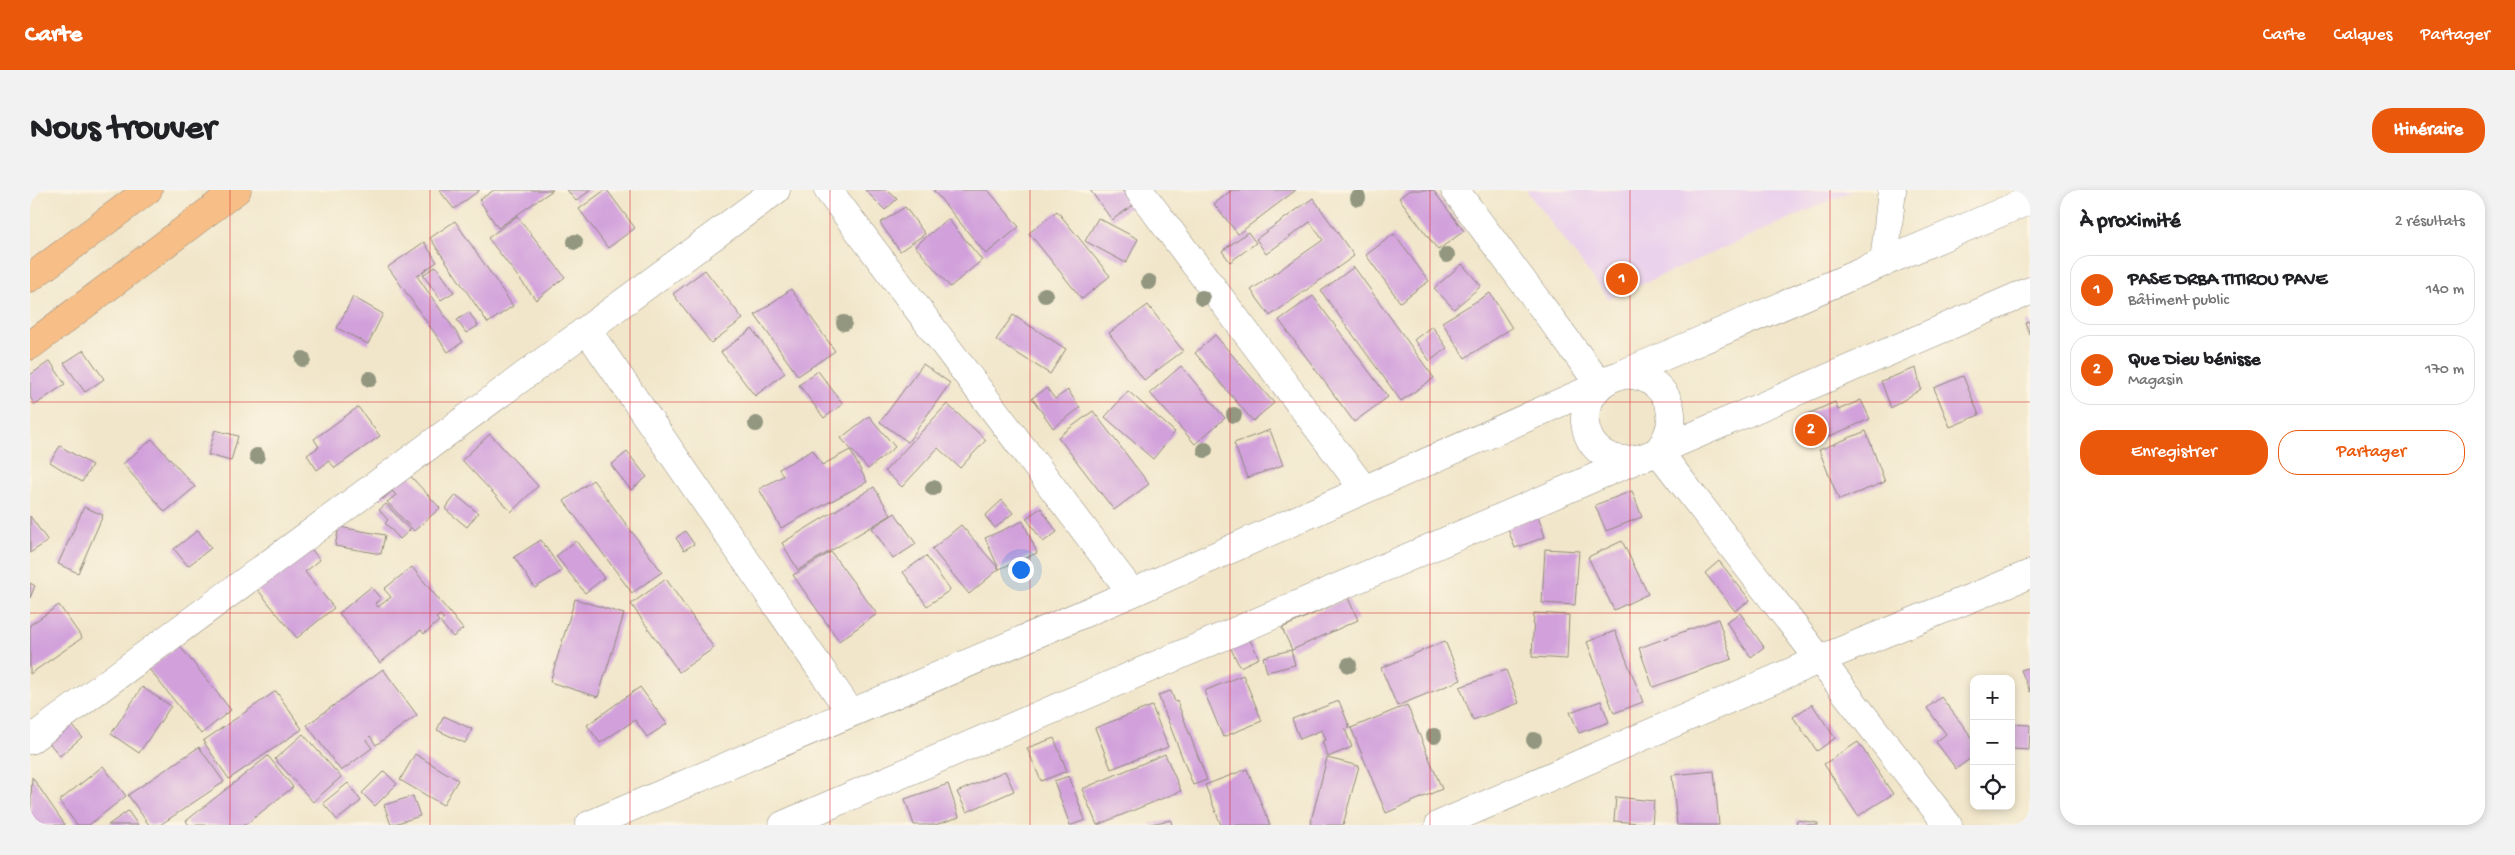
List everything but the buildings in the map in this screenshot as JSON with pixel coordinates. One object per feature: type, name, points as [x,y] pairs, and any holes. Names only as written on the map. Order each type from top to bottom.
[{"type":"main road","points":[[30,346],[237,190]]},
{"type":"main road","points":[[30,278],[140,192]]},
{"type":"street","points":[[30,740],[776,190]]},
{"type":"street","points":[[828,190],[1132,593]]},
{"type":"street","points":[[1139,190],[1363,488]]},
{"type":"street","points":[[1455,190],[1606,382]]},
{"type":"street","points":[[1884,263],[1892,190]]},
{"type":"street","points":[[589,825],[1132,593],[1363,488],[2030,200]]},
{"type":"street","points":[[783,825],[1633,461],[1646,458],[1658,451],[2030,291]]},
{"type":"street","points":[[587,330],[851,712]]},
{"type":"street","points":[[1633,461],[1619,460],[1607,455],[1596,446],[1589,435],[1585,422],[1586,408],[1592,396],[1606,382],[1625,375],[1638,376],[1662,390],[1672,414],[1671,428],[1666,440],[1658,451]]},
{"type":"street","points":[[1658,451],[1948,825]]},
{"type":"street","points":[[1439,825],[1821,659],[2030,574]]},
{"type":"shaded area","points":[[1526,190],[1854,190],[1609,299]]},
{"type":"place","name":"PASE DRBA TITIROU PAVE","points":[[1622,279]]},
{"type":"place","name":"Que Dieu bénisse","points":[[1811,430]]}]
